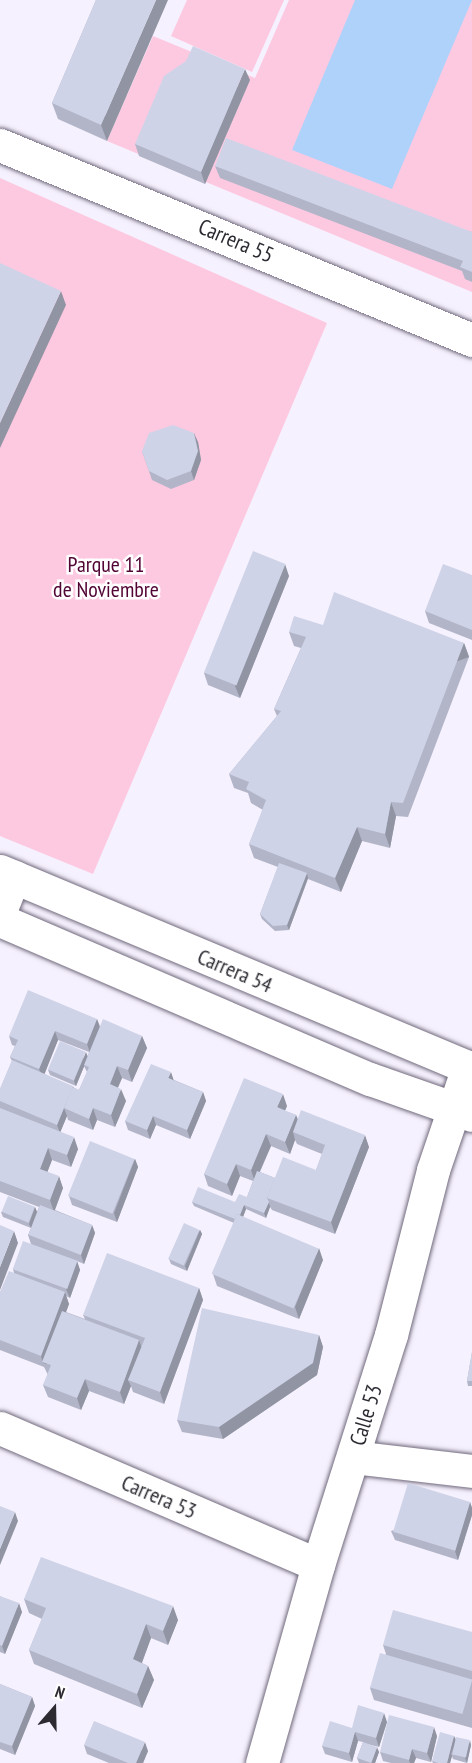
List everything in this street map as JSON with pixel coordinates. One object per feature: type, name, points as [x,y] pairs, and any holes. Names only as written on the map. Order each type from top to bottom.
[{"type":"street","name":"Carrera 55","points":[[0,145],[472,340]]},
{"type":"street","points":[[0,911],[7,874]]},
{"type":"street","name":"Carrera 54","points":[[7,874],[470,1068]]},
{"type":"street","name":"Carrera 54","points":[[0,920],[370,1079],[463,1112]]},
{"type":"street","name":"Calle 53","points":[[262,1763],[318,1565],[391,1335],[433,1170],[463,1112],[470,1068]]},
{"type":"street","name":"Carrera 53","points":[[0,1428],[318,1565]]},
{"type":"street","points":[[353,1457],[472,1471]]},
{"type":"green space","points":[[187,0],[284,0],[252,72],[171,36]]},
{"type":"green space","points":[[289,0],[472,0],[472,292],[107,141],[153,36],[255,78]]},
{"type":"green space","name":"Parque 11 de Noviembre","points":[[0,178],[327,323],[93,874],[0,836]]},
{"type":"water","points":[[355,0],[472,0],[392,189],[292,150]]},
{"type":"building","points":[[96,0],[156,0],[101,125],[52,103]]},
{"type":"building","points":[[193,46],[245,69],[201,172],[135,144],[164,76],[186,61]]},
{"type":"building","points":[[226,138],[472,232],[472,272],[460,267],[463,261],[215,166]]},
{"type":"building","points":[[0,263],[61,291],[0,423]]},
{"type":"building","points":[[173,425],[194,433],[198,451],[191,471],[167,480],[149,471],[142,451],[149,433]]},
{"type":"building","points":[[253,551],[285,564],[236,686],[204,672]]},
{"type":"building","points":[[443,564],[472,575],[472,630],[425,611]]},
{"type":"building","points":[[334,592],[464,643],[403,803],[391,802],[385,834],[357,827],[335,878],[249,844],[266,800],[246,789],[249,782],[229,774],[281,711],[274,709],[306,637],[289,632],[294,616],[323,625]]},
{"type":"building","points":[[279,863],[307,873],[287,925],[273,926],[260,914]]},
{"type":"building","points":[[28,990],[97,1019],[87,1044],[55,1031],[39,1069],[10,1057],[18,1040],[9,1036]]},
{"type":"building","points":[[103,1019],[142,1036],[128,1070],[117,1066],[110,1084],[121,1089],[111,1115],[93,1108],[89,1119],[64,1108],[72,1087],[79,1090],[89,1067],[84,1065]]},
{"type":"building","points":[[60,1041],[86,1052],[74,1080],[48,1070]]},
{"type":"building","points":[[12,1060],[73,1086],[57,1125],[0,1101],[0,1089]]},
{"type":"building","points":[[151,1064],[171,1072],[168,1078],[203,1092],[187,1130],[153,1116],[147,1130],[125,1121]]},
{"type":"building","points":[[244,1078],[283,1094],[277,1107],[296,1115],[285,1142],[266,1134],[251,1170],[236,1164],[227,1184],[204,1174]]},
{"type":"building","points":[[0,1108],[74,1137],[67,1155],[48,1148],[40,1169],[59,1176],[50,1200],[0,1181]]},
{"type":"building","points":[[301,1110],[365,1135],[331,1222],[267,1198],[283,1157],[316,1170],[325,1145],[293,1132]]},
{"type":"building","points":[[90,1141],[135,1159],[112,1214],[68,1196]]},
{"type":"building","points":[[257,1171],[275,1178],[264,1213],[244,1205],[240,1215],[237,1214],[235,1219],[192,1202],[198,1187],[235,1202],[239,1194],[247,1197]]},
{"type":"building","points":[[8,1196],[35,1207],[29,1223],[2,1212]]},
{"type":"building","points":[[40,1205],[92,1225],[81,1255],[29,1235]]},
{"type":"building","points":[[237,1214],[319,1249],[294,1309],[212,1274]]},
{"type":"building","points":[[184,1223],[200,1230],[184,1266],[168,1259]]},
{"type":"building","points":[[0,1225],[14,1231],[0,1267]]},
{"type":"building","points":[[23,1241],[78,1261],[67,1289],[13,1269]]},
{"type":"building","points":[[107,1253],[199,1288],[160,1392],[128,1380],[145,1338],[83,1315]]},
{"type":"building","points":[[9,1271],[65,1292],[41,1356],[0,1340],[0,1292]]},
{"type":"building","points":[[202,1308],[319,1335],[313,1363],[219,1427],[177,1420]]},
{"type":"building","points":[[62,1311],[139,1340],[120,1392],[85,1379],[77,1398],[43,1385],[51,1365],[42,1362]]},
{"type":"building","points":[[472,1352],[472,1381],[467,1381]]},
{"type":"building","points":[[408,1483],[470,1502],[455,1551],[393,1532]]},
{"type":"building","points":[[0,1506],[15,1512],[0,1549]]},
{"type":"building","points":[[41,1557],[173,1606],[163,1631],[146,1624],[133,1659],[148,1666],[137,1694],[29,1650],[46,1608],[24,1599]]},
{"type":"building","points":[[0,1596],[19,1603],[2,1646],[0,1645]]},
{"type":"building","points":[[393,1610],[472,1632],[472,1671],[383,1645]]},
{"type":"building","points":[[380,1653],[472,1679],[462,1714],[370,1688]]},
{"type":"building","points":[[0,1684],[32,1697],[12,1746],[0,1742]]},
{"type":"building","points":[[358,1705],[384,1713],[376,1738],[355,1732],[349,1753],[322,1746],[330,1721],[352,1728]]},
{"type":"building","points":[[389,1715],[434,1727],[427,1753],[412,1749],[409,1760],[380,1752]]},
{"type":"building","points":[[94,1721],[145,1742],[136,1763],[128,1763],[84,1745]]},
{"type":"building","points":[[440,1732],[454,1736],[447,1763],[432,1761]]},
{"type":"building","points":[[456,1737],[470,1740],[466,1758],[452,1755]]},
{"type":"building","points":[[363,1742],[377,1747],[371,1763],[357,1758]]}]
